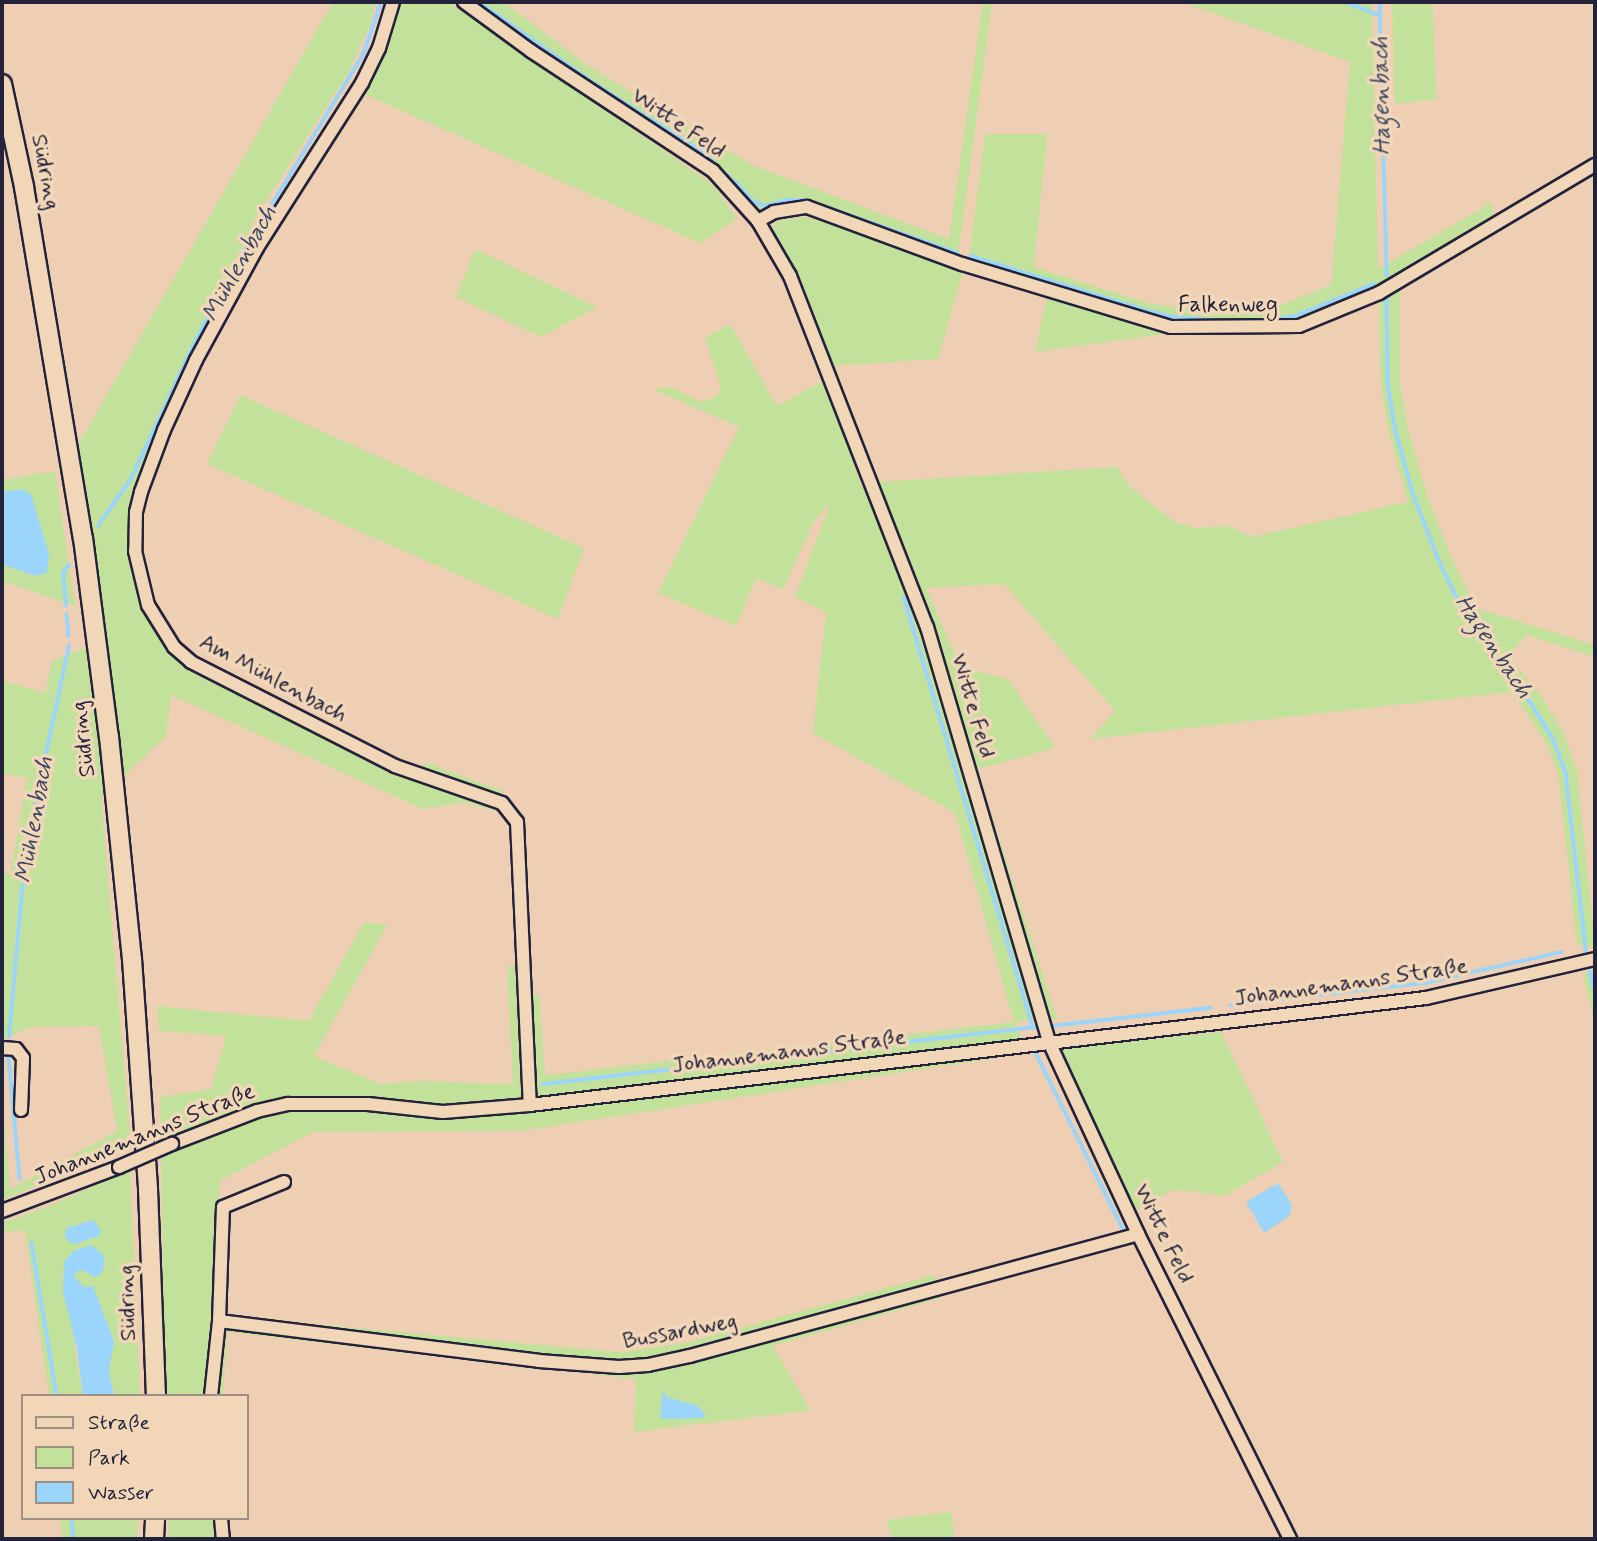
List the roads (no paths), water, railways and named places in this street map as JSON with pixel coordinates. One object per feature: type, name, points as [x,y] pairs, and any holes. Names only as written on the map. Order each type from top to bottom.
[{"type":"main road","name":"Südring","points":[[2,84],[24,187],[83,538],[109,737],[132,960],[148,1189],[156,1394]]},
{"type":"main road","points":[[155,1520],[155,1539]]},
{"type":"street","name":"Am Mühlenbach","points":[[393,2],[379,48],[362,83],[257,248],[191,372],[141,492],[136,512],[135,551],[148,606],[174,647],[191,662],[395,766],[502,803],[517,822],[530,1105]]},
{"type":"street","name":"Witte Feld","points":[[464,2],[531,51],[713,171],[758,221],[790,276],[927,627],[1049,1042],[1138,1234],[1290,1539]]},
{"type":"street","name":"Falkenweg","points":[[758,221],[774,212],[807,207],[962,264],[1171,327],[1299,326],[1379,293],[1595,165]]},
{"type":"street","name":"Johannemanns Straße","points":[[2,1211],[257,1111],[288,1104],[368,1104],[443,1112],[530,1105],[1426,998],[1595,960]]},
{"type":"street","points":[[2,1048],[16,1049],[23,1058],[21,1110]]},
{"type":"street","points":[[211,1394],[219,1321],[223,1207],[284,1182]]},
{"type":"street","name":"Bussardweg","points":[[219,1321],[539,1361],[620,1367],[648,1365],[690,1356],[1138,1234]]},
{"type":"street","points":[[221,1520],[223,1539]]},
{"type":"water","points":[[21,489],[31,494],[49,554],[47,573],[35,576],[2,564],[2,492]]},
{"type":"water","points":[[1278,1183],[1292,1205],[1289,1216],[1264,1233],[1246,1202]]},
{"type":"water","points":[[93,1220],[101,1230],[99,1236],[75,1244],[69,1242],[64,1235],[67,1228]]},
{"type":"water","points":[[92,1245],[104,1256],[104,1267],[100,1275],[95,1277],[82,1270],[76,1272],[75,1279],[85,1287],[93,1286],[114,1341],[109,1371],[114,1394],[83,1394],[77,1349],[63,1292],[64,1262],[73,1251]]},
{"type":"water","points":[[663,1390],[667,1397],[698,1406],[706,1415],[702,1418],[663,1419],[660,1416]]},
{"type":"waterway","name":"Mühlenbach","points":[[98,526],[131,479],[197,338],[243,252],[363,55],[381,2]]},
{"type":"waterway","points":[[479,2],[597,85],[701,151],[729,176]]},
{"type":"waterway","points":[[1345,2],[1379,15]]},
{"type":"waterway","name":"Hagenbach","points":[[1380,2],[1387,275]]},
{"type":"waterway","points":[[735,181],[753,201],[765,206],[786,200],[806,200],[958,253]]},
{"type":"waterway","points":[[971,256],[1145,310],[1174,317],[1226,321]]},
{"type":"waterway","points":[[1265,321],[1295,316],[1374,284]]},
{"type":"waterway","name":"Hagenbach","points":[[1387,297],[1388,384],[1396,432],[1414,496],[1438,558],[1465,614],[1552,736],[1566,773],[1587,956]]},
{"type":"waterway","name":"Mühlenbach","points":[[66,606],[63,573],[69,565]]},
{"type":"waterway","points":[[904,597],[1033,1028]]},
{"type":"waterway","name":"Mühlenbach","points":[[67,614],[69,636]]},
{"type":"waterway","name":"Mühlenbach","points":[[9,1037],[26,848],[69,646]]},
{"type":"waterway","points":[[1231,1005],[1425,983],[1562,952]]},
{"type":"waterway","name":"Hagenbach","points":[[1590,972],[1595,991]]},
{"type":"waterway","points":[[1051,1026],[1210,1008]]},
{"type":"waterway","points":[[543,1084],[1039,1027]]},
{"type":"waterway","points":[[1036,1053],[1124,1231]]},
{"type":"waterway","name":"Mühlenbach","points":[[9,1057],[20,1179]]},
{"type":"waterway","name":"Mühlenbach","points":[[32,1243],[57,1394]]},
{"type":"waterway","name":"Mühlenbach","points":[[72,1520],[74,1539]]}]
